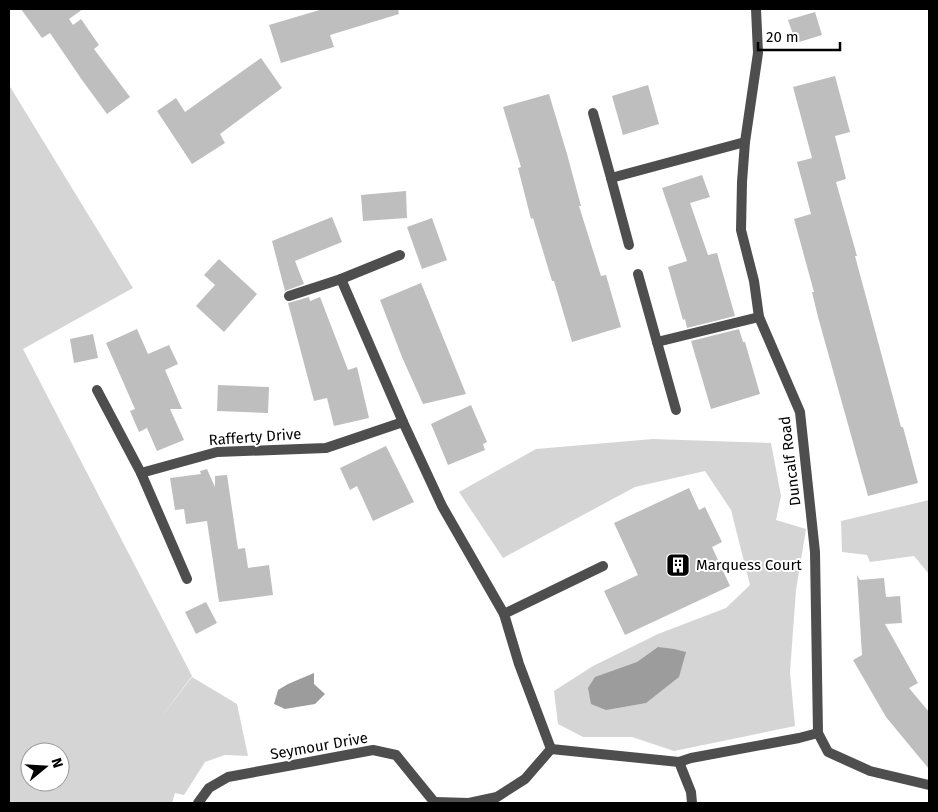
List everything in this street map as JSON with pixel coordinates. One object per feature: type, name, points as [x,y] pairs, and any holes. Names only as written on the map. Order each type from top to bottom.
[{"type":"street","name":"Duncalf Road","points":[[756,9],[758,53],[745,142],[741,230],[754,282],[759,317],[800,412],[815,552],[818,733]]},
{"type":"street","points":[[593,113],[630,245]]},
{"type":"street","points":[[612,178],[745,142]]},
{"type":"street","points":[[288,296],[341,279],[400,255]]},
{"type":"street","points":[[638,274],[676,410]]},
{"type":"street","points":[[341,279],[442,506],[504,614],[551,749],[679,762],[818,733],[828,752],[870,771],[929,785]]},
{"type":"street","points":[[657,342],[759,317]]},
{"type":"street","points":[[97,390],[141,473],[187,579]]},
{"type":"street","name":"Rafferty Drive","points":[[141,473],[217,452],[326,448],[403,422]]},
{"type":"street","points":[[504,614],[603,566]]},
{"type":"street","name":"Seymour Drive","points":[[198,803],[209,788],[228,777],[374,750],[396,755],[435,803],[469,802],[497,797],[525,779],[551,749]]},
{"type":"street","points":[[679,762],[691,792],[692,803]]},
{"type":"shaded area","points":[[9,85],[133,288],[23,349],[192,676],[159,720],[192,677],[237,704],[248,756],[225,755],[205,762],[184,795],[175,793],[172,803],[9,803]]},
{"type":"shaded area","points":[[653,439],[771,443],[781,496],[776,520],[806,529],[796,590],[790,672],[795,726],[674,751],[632,737],[583,737],[558,724],[554,691],[593,666],[658,634],[726,608],[750,585],[731,510],[705,471],[635,487],[503,558],[459,492],[536,449]]},
{"type":"shaded area","points":[[929,500],[929,574],[914,556],[870,562],[867,555],[842,552],[841,521]]},
{"type":"shaded area","points":[[658,647],[686,652],[679,677],[646,703],[606,710],[591,704],[588,688],[595,677],[637,662]]},
{"type":"shaded area","points":[[314,673],[314,684],[325,694],[315,704],[285,709],[274,704],[278,690]]},
{"type":"building","points":[[21,9],[83,9],[69,19],[73,25],[81,19],[99,45],[94,49],[130,97],[107,114],[50,33],[42,38]]},
{"type":"building","points":[[323,9],[398,9],[399,14],[330,35],[334,47],[281,63],[269,25]]},
{"type":"building","points":[[815,12],[822,35],[796,43],[788,20]]},
{"type":"building","points":[[261,58],[282,88],[220,134],[225,143],[192,164],[157,111],[176,98],[185,112]]},
{"type":"building","points":[[835,76],[850,132],[835,136],[846,179],[836,182],[901,427],[903,427],[918,483],[868,496],[818,317],[812,292],[814,292],[794,219],[811,214],[797,162],[812,158],[793,87]]},
{"type":"building","points":[[648,85],[659,124],[623,135],[612,96]]},
{"type":"building","points":[[549,94],[581,206],[579,206],[601,276],[606,275],[621,327],[572,342],[533,218],[531,219],[518,168],[521,167],[503,107]]},
{"type":"building","points":[[702,175],[710,197],[690,203],[708,255],[717,253],[735,316],[687,328],[668,267],[687,261],[662,188]]},
{"type":"building","points":[[406,191],[407,218],[363,221],[361,195]]},
{"type":"building","points":[[332,217],[342,242],[295,261],[304,284],[285,291],[272,241]]},
{"type":"building","points":[[432,218],[447,260],[422,269],[407,227]]},
{"type":"building","points":[[219,259],[257,294],[224,332],[196,306],[215,285],[204,275]]},
{"type":"building","points":[[421,283],[466,394],[423,404],[380,300]]},
{"type":"building","points":[[309,297],[310,301],[320,297],[348,370],[357,367],[369,418],[334,426],[327,398],[314,401],[288,303]]},
{"type":"building","points":[[137,329],[148,354],[169,345],[178,364],[165,370],[182,409],[170,409],[184,440],[157,451],[147,428],[139,432],[130,411],[135,409],[106,343]]},
{"type":"building","points":[[739,329],[743,342],[745,342],[760,394],[711,409],[691,341]]},
{"type":"building","points":[[93,334],[98,358],[74,363],[70,339]]},
{"type":"building","points":[[218,385],[269,387],[268,413],[217,411]]},
{"type":"building","points":[[471,405],[487,442],[483,444],[485,450],[448,465],[431,424]]},
{"type":"building","points":[[386,446],[414,502],[373,521],[357,486],[350,490],[340,468]]},
{"type":"building","points":[[207,469],[215,487],[215,476],[227,475],[238,549],[245,548],[248,568],[269,565],[273,595],[219,602],[207,521],[186,524],[184,509],[175,510],[170,478],[201,474],[200,471]]},
{"type":"building","name":"Marquess Court","points":[[689,488],[699,510],[705,507],[722,542],[712,547],[730,586],[625,635],[604,591],[638,575],[614,523]]},
{"type":"building","points":[[857,575],[860,580],[884,578],[886,597],[900,596],[902,623],[885,624],[918,683],[909,688],[929,712],[929,769],[886,717],[853,660],[862,655]]},
{"type":"building","points":[[206,602],[217,623],[196,634],[185,612]]},
{"type":"place","name":"Marquess Court","points":[[678,565]]}]
